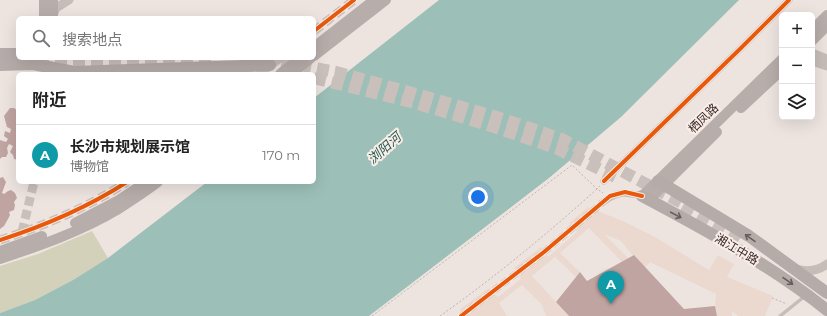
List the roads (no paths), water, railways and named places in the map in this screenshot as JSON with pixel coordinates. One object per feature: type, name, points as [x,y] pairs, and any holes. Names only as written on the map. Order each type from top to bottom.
[{"type":"main road","points":[[44,0],[50,16]]},
{"type":"main road","points":[[50,16],[52,0]]},
{"type":"main road","points":[[316,45],[374,0]]},
{"type":"main road","points":[[316,54],[386,0]]},
{"type":"main road","points":[[815,27],[827,15]]},
{"type":"main road","points":[[815,38],[827,26]]},
{"type":"main road","points":[[0,54],[16,54]]},
{"type":"main road","points":[[282,72],[298,60]]},
{"type":"main road","points":[[294,72],[308,60]]},
{"type":"main road","name":"栖凤路","points":[[661,183],[779,62]]},
{"type":"main road","points":[[96,72],[218,67],[250,68],[270,64]]},
{"type":"main road","points":[[0,65],[51,65],[68,72]]},
{"type":"main road","name":"栖凤路","points":[[645,198],[779,73]]},
{"type":"main road","name":"湘江中路","points":[[661,183],[743,232],[827,294]]},
{"type":"main road","points":[[0,251],[84,219],[120,200],[143,184]]},
{"type":"main road","points":[[0,259],[60,237],[90,224],[116,211],[155,184]]},
{"type":"main road","name":"湘江中路","points":[[645,198],[738,249],[807,294],[827,310]]},
{"type":"street","points":[[51,16],[56,8],[69,0]]},
{"type":"street","points":[[604,181],[789,0]]},
{"type":"street","points":[[815,54],[827,59]]},
{"type":"street","points":[[815,62],[827,66]]},
{"type":"street","points":[[218,67],[234,72]]},
{"type":"street","points":[[602,203],[610,196],[625,192],[645,198]]},
{"type":"street","points":[[793,268],[807,271],[818,269],[827,264]]},
{"type":"lane","points":[[780,316],[793,307],[807,294]]},
{"type":"water","name":"浏阳河","points":[[439,0],[739,0],[621,117],[549,178],[369,316],[0,316],[0,313],[35,300],[73,280],[108,258],[204,184],[316,184],[316,96]]},
{"type":"tunnel","points":[[316,29],[354,0]]},
{"type":"tunnel","points":[[37,62],[170,60],[211,63]]},
{"type":"tunnel","points":[[274,60],[336,72],[409,92],[497,117],[562,139],[693,209]]},
{"type":"tunnel","points":[[316,78],[415,103],[494,127],[558,149],[620,179]]},
{"type":"tunnel","points":[[22,232],[34,184]]},
{"type":"tunnel","points":[[0,240],[33,229],[81,208],[124,184]]},
{"type":"tunnel","points":[[461,316],[544,252],[602,203]]},
{"type":"tunnel","points":[[681,209],[738,242]]},
{"type":"place","name":"长沙市规划展示馆","points":[[611,304]]}]
